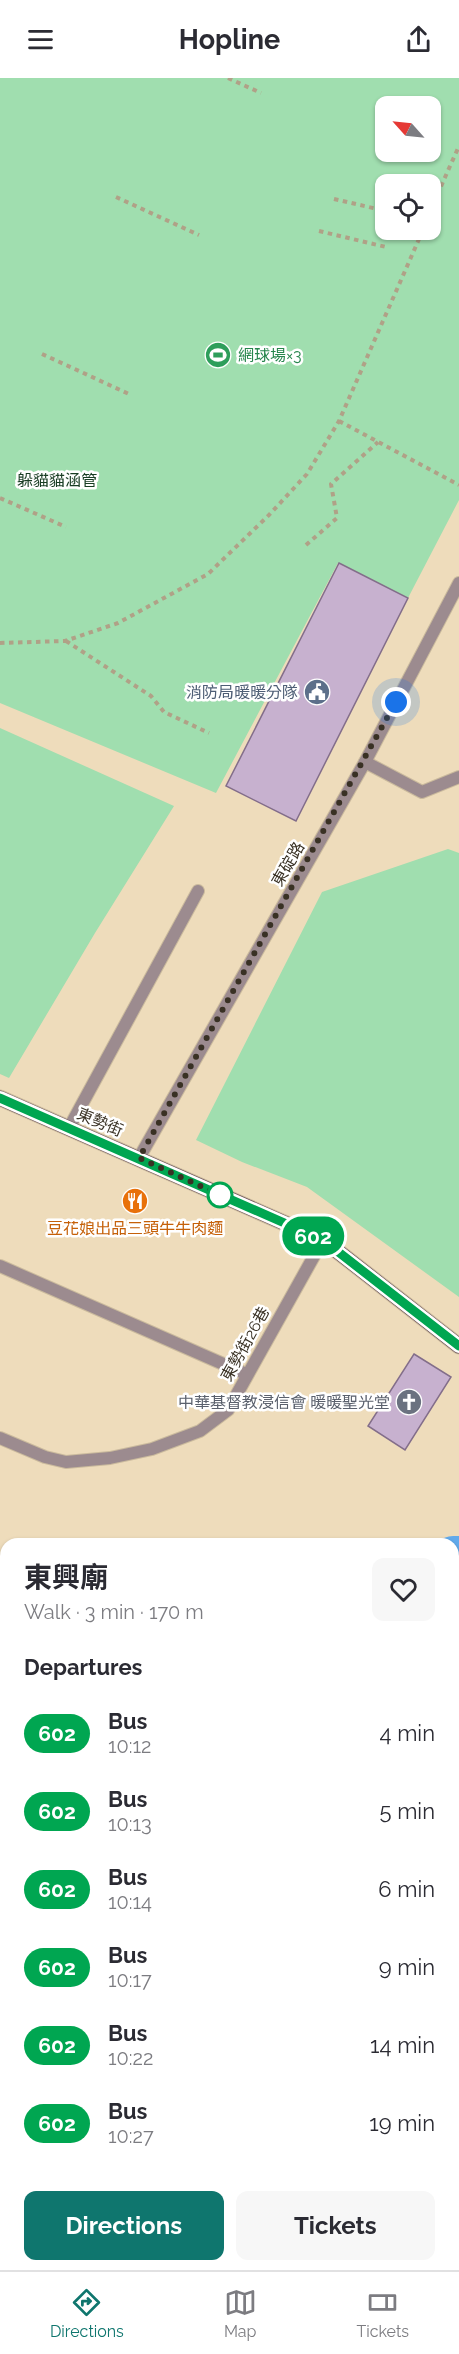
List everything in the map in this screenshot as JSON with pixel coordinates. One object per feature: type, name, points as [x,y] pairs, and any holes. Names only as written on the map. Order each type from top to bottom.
[{"type":"main road","name":"東勢街","points":[[0,1098],[323,1240],[459,1346]]},
{"type":"street","name":"東碇路","points":[[139,1158],[365,762],[459,583]]},
{"type":"street","points":[[365,762],[422,792],[459,777]]},
{"type":"street","points":[[69,1128],[198,891]]},
{"type":"street","name":"東勢街26巷","points":[[0,1438],[45,1457],[66,1462],[110,1458],[152,1449],[200,1431],[228,1410],[246,1374],[323,1240]]},
{"type":"street","points":[[0,1266],[246,1374]]},
{"type":"path","points":[[228,78],[261,93]]},
{"type":"path","points":[[441,186],[459,146]]},
{"type":"path","points":[[116,197],[199,235]]},
{"type":"path","points":[[334,199],[375,208]]},
{"type":"path","points":[[319,231],[386,247]]},
{"type":"path","points":[[0,643],[65,641],[118,623],[208,574],[307,474],[339,421],[419,240]]},
{"type":"path","points":[[42,354],[129,394]]},
{"type":"path","points":[[339,421],[459,485]]},
{"type":"path","points":[[306,545],[337,518],[331,484],[378,442]]},
{"type":"path","points":[[0,498],[66,527]]},
{"type":"path","points":[[65,641],[151,696],[164,712],[209,733]]},
{"type":"green space","name":"躲貓貓涵管","points":[[0,78],[459,78],[459,500],[408,598],[338,563],[216,793],[0,703]]},
{"type":"green space","points":[[0,728],[174,806],[9,1078],[0,1074]]},
{"type":"green space","points":[[448,849],[459,853],[459,1297],[307,1187],[242,1162],[196,1140],[322,892]]},
{"type":"building","name":"消防局暖暖分隊","points":[[339,563],[408,598],[296,821],[226,786]]},
{"type":"building","name":"中華基督教浸信會 暖暖聖光堂","points":[[414,1354],[451,1377],[405,1450],[368,1426]]},
{"type":"bus line","name":"602","points":[[0,1098],[323,1240],[459,1346]]},
{"type":"place","name":"網球場×3","points":[[218,355]]},
{"type":"place","name":"消防局暖暖分隊","points":[[317,692]]},
{"type":"place","name":"豆花娘出品三頭牛牛肉麵","points":[[135,1201]]},
{"type":"place","name":"中華基督教浸信會 暖暖聖光堂","points":[[409,1402]]},
{"type":"route","points":[[220,1195],[139,1158],[365,762],[396,702]]}]
